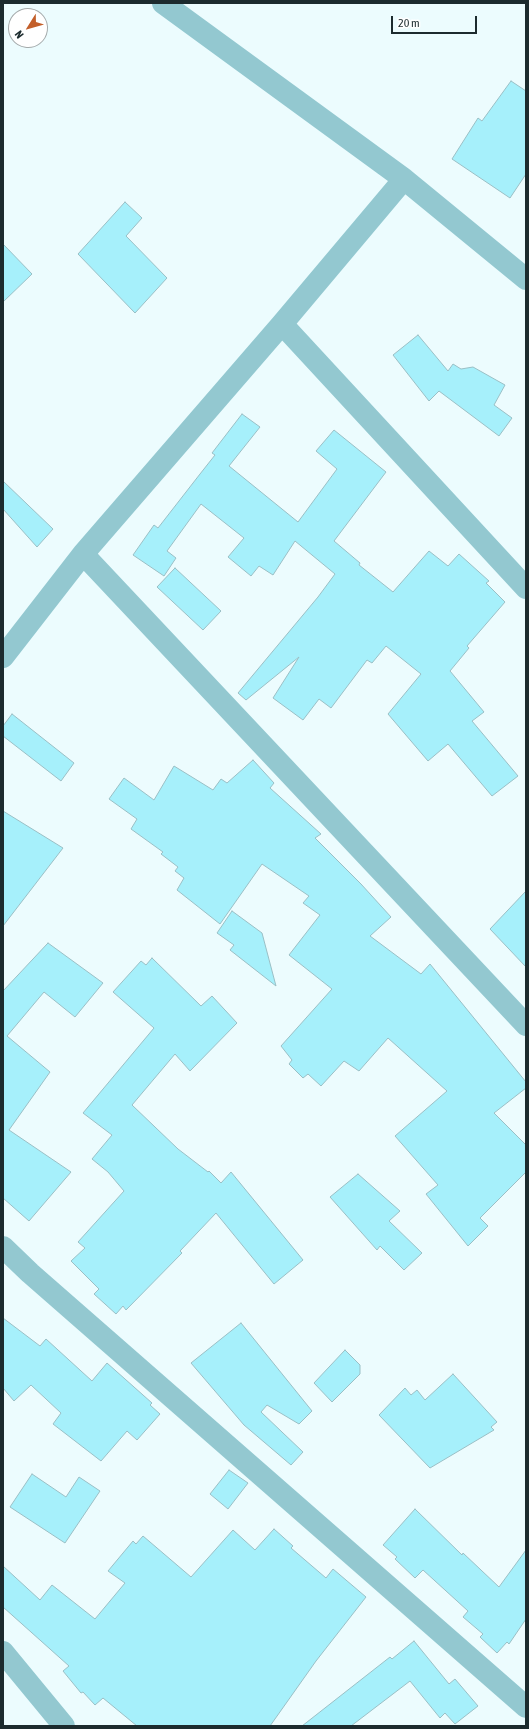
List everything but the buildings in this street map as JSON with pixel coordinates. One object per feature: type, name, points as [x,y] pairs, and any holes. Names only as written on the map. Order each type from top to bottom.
[{"type":"street","points":[[163,3],[404,179],[526,279]]},
{"type":"street","points":[[3,657],[83,554],[282,324],[404,179]]},
{"type":"street","points":[[282,324],[526,588]]},
{"type":"street","points":[[83,554],[526,1025]]},
{"type":"street","points":[[3,1247],[30,1273],[526,1707]]},
{"type":"street","points":[[3,1652],[64,1726]]}]
